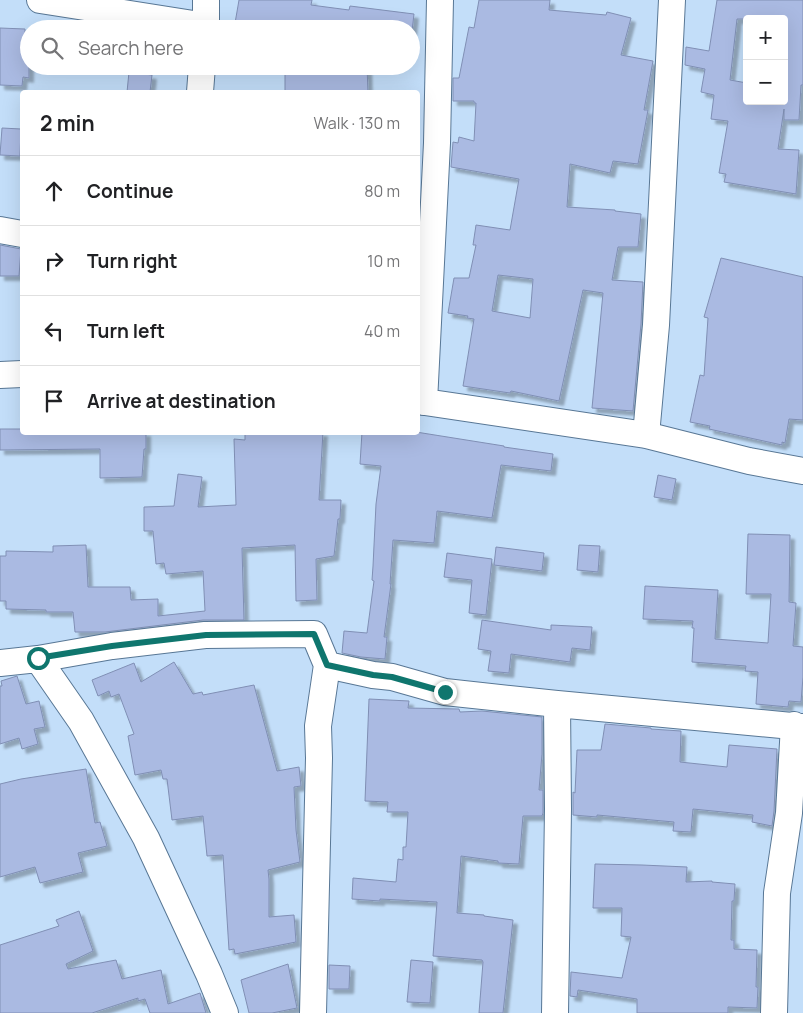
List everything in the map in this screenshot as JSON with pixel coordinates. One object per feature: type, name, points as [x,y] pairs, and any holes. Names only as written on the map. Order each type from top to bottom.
[{"type":"street","points":[[40,0],[163,20]]},
{"type":"street","points":[[206,0],[206,20]]},
{"type":"street","points":[[440,0],[436,143],[421,401],[646,435],[749,461],[803,471]]},
{"type":"street","points":[[646,435],[656,325],[672,0]]},
{"type":"street","points":[[200,90],[201,75]]},
{"type":"street","points":[[0,230],[20,234]]},
{"type":"street","points":[[0,375],[20,374]]},
{"type":"street","points":[[0,663],[112,646],[206,635],[314,634],[327,665],[318,726],[319,758],[313,1013]]},
{"type":"street","points":[[38,658],[81,721],[146,838],[225,1013]]},
{"type":"street","points":[[327,665],[392,677],[445,692],[798,726],[789,813],[777,893],[774,1013]]},
{"type":"street","points":[[555,1013],[558,704]]},
{"type":"building","points":[[239,0],[312,0],[311,5],[349,10],[350,6],[414,14],[413,20],[236,20]]},
{"type":"building","points":[[479,0],[550,0],[549,10],[606,15],[607,12],[631,18],[621,55],[653,61],[644,110],[648,110],[638,164],[613,161],[610,173],[570,164],[567,207],[615,210],[641,214],[638,247],[618,247],[612,280],[643,282],[633,411],[592,408],[603,293],[583,290],[559,401],[511,391],[510,393],[463,386],[474,319],[467,318],[468,316],[448,313],[454,278],[469,278],[476,245],[473,245],[476,225],[510,230],[519,179],[451,167],[453,142],[458,143],[459,137],[474,141],[476,103],[474,101],[453,101],[453,78],[459,78],[469,27],[474,28]],"holes":[[[498,275],[533,279],[530,318],[492,311]]]},
{"type":"building","points":[[717,0],[803,0],[803,85],[801,85],[799,120],[784,120],[784,109],[778,149],[799,150],[796,194],[724,182],[726,174],[719,173],[728,121],[711,119],[714,95],[701,92],[705,69],[685,65],[686,47],[709,51]]},
{"type":"building","points":[[0,28],[20,29],[20,75],[29,75],[29,78],[23,77],[22,86],[0,85]]},
{"type":"building","points":[[129,75],[152,75],[150,90],[127,90]]},
{"type":"building","points":[[285,75],[367,75],[368,90],[285,90]]},
{"type":"building","points":[[2,128],[20,129],[20,156],[0,155]]},
{"type":"building","points":[[0,245],[20,249],[19,276],[0,276]]},
{"type":"building","points":[[721,258],[803,277],[803,420],[789,419],[785,443],[782,442],[782,445],[709,429],[710,426],[690,422],[700,375],[704,376],[708,318],[704,317]]},
{"type":"building","points":[[0,429],[20,429],[20,435],[146,435],[142,477],[100,478],[100,449],[0,450]]},
{"type":"building","points":[[420,433],[553,454],[551,471],[501,465],[492,518],[437,511],[434,543],[393,540],[391,584],[384,637],[387,637],[385,659],[342,653],[344,631],[367,633],[374,581],[372,580],[376,504],[381,466],[360,464],[362,435],[420,435]]},
{"type":"building","points":[[245,435],[323,435],[319,500],[341,500],[334,556],[316,559],[317,600],[296,601],[295,545],[242,548],[244,620],[203,620],[105,632],[75,632],[73,612],[6,609],[6,601],[0,601],[0,556],[6,556],[6,551],[53,552],[53,546],[86,545],[88,587],[130,587],[131,600],[158,599],[158,616],[205,611],[203,571],[166,574],[164,563],[156,564],[153,531],[144,531],[144,507],[174,506],[178,474],[202,477],[198,507],[236,505],[234,439],[245,440]]},
{"type":"building","points":[[658,475],[676,479],[672,500],[654,497]]},
{"type":"building","points":[[748,534],[790,535],[789,602],[796,603],[793,646],[803,647],[803,677],[801,702],[789,701],[788,707],[756,704],[758,672],[745,671],[746,666],[692,662],[693,621],[643,619],[645,586],[718,590],[715,639],[768,643],[771,594],[746,594]]},
{"type":"building","points":[[579,545],[600,546],[598,572],[577,570]]},
{"type":"building","points":[[496,547],[544,553],[542,571],[494,565]]},
{"type":"building","points":[[447,553],[492,559],[486,615],[469,613],[472,580],[444,577]]},
{"type":"building","points":[[482,620],[551,630],[551,625],[592,627],[590,650],[572,648],[570,662],[511,654],[509,673],[488,671],[491,651],[478,649]]},
{"type":"building","points":[[174,662],[193,694],[202,692],[203,695],[254,685],[277,771],[299,767],[301,786],[294,787],[300,862],[268,870],[269,917],[294,915],[296,942],[235,954],[234,949],[229,950],[223,855],[207,856],[203,816],[172,820],[167,779],[163,779],[161,770],[135,775],[128,736],[134,734],[119,694],[111,697],[109,691],[98,696],[92,680],[134,663],[141,682]]},
{"type":"building","points":[[17,676],[26,704],[39,701],[45,727],[34,729],[38,744],[22,749],[19,738],[0,744],[1,681]]},
{"type":"building","points":[[369,699],[409,701],[408,708],[459,709],[460,712],[482,711],[542,717],[542,754],[539,790],[543,790],[543,813],[542,816],[523,816],[519,864],[498,863],[498,861],[461,856],[457,913],[513,920],[503,1013],[479,1013],[482,960],[433,956],[437,902],[352,899],[353,878],[396,882],[398,859],[403,860],[403,847],[406,847],[408,812],[387,812],[388,802],[365,801]]},
{"type":"building","points":[[605,724],[681,731],[680,762],[727,767],[729,745],[777,749],[772,826],[752,822],[753,815],[693,809],[691,832],[673,831],[674,822],[597,815],[597,817],[573,815],[577,750],[601,750]]},
{"type":"building","points":[[86,769],[95,823],[100,822],[107,846],[78,853],[83,872],[40,883],[35,867],[0,877],[0,784]]},
{"type":"building","points":[[595,864],[687,867],[686,882],[712,881],[735,884],[734,901],[732,901],[731,940],[734,940],[734,949],[757,950],[757,1008],[728,1007],[728,1013],[637,1013],[637,999],[578,990],[577,997],[570,996],[571,972],[622,978],[631,937],[621,936],[622,908],[593,908]]},
{"type":"building","points":[[79,911],[93,951],[66,964],[68,969],[116,960],[122,979],[161,970],[168,1004],[200,993],[206,1013],[150,1013],[145,999],[138,1001],[138,998],[92,1013],[0,1013],[0,945],[59,926],[56,920]]},
{"type":"building","points":[[411,960],[433,962],[430,1003],[407,1002]]},
{"type":"building","points":[[288,964],[297,1008],[272,1013],[249,1013],[241,980]]},
{"type":"building","points":[[329,965],[350,966],[349,989],[329,989]]},
{"type":"route","points":[[38,658],[112,646],[206,635],[314,634],[327,665],[392,677],[445,692]]}]
